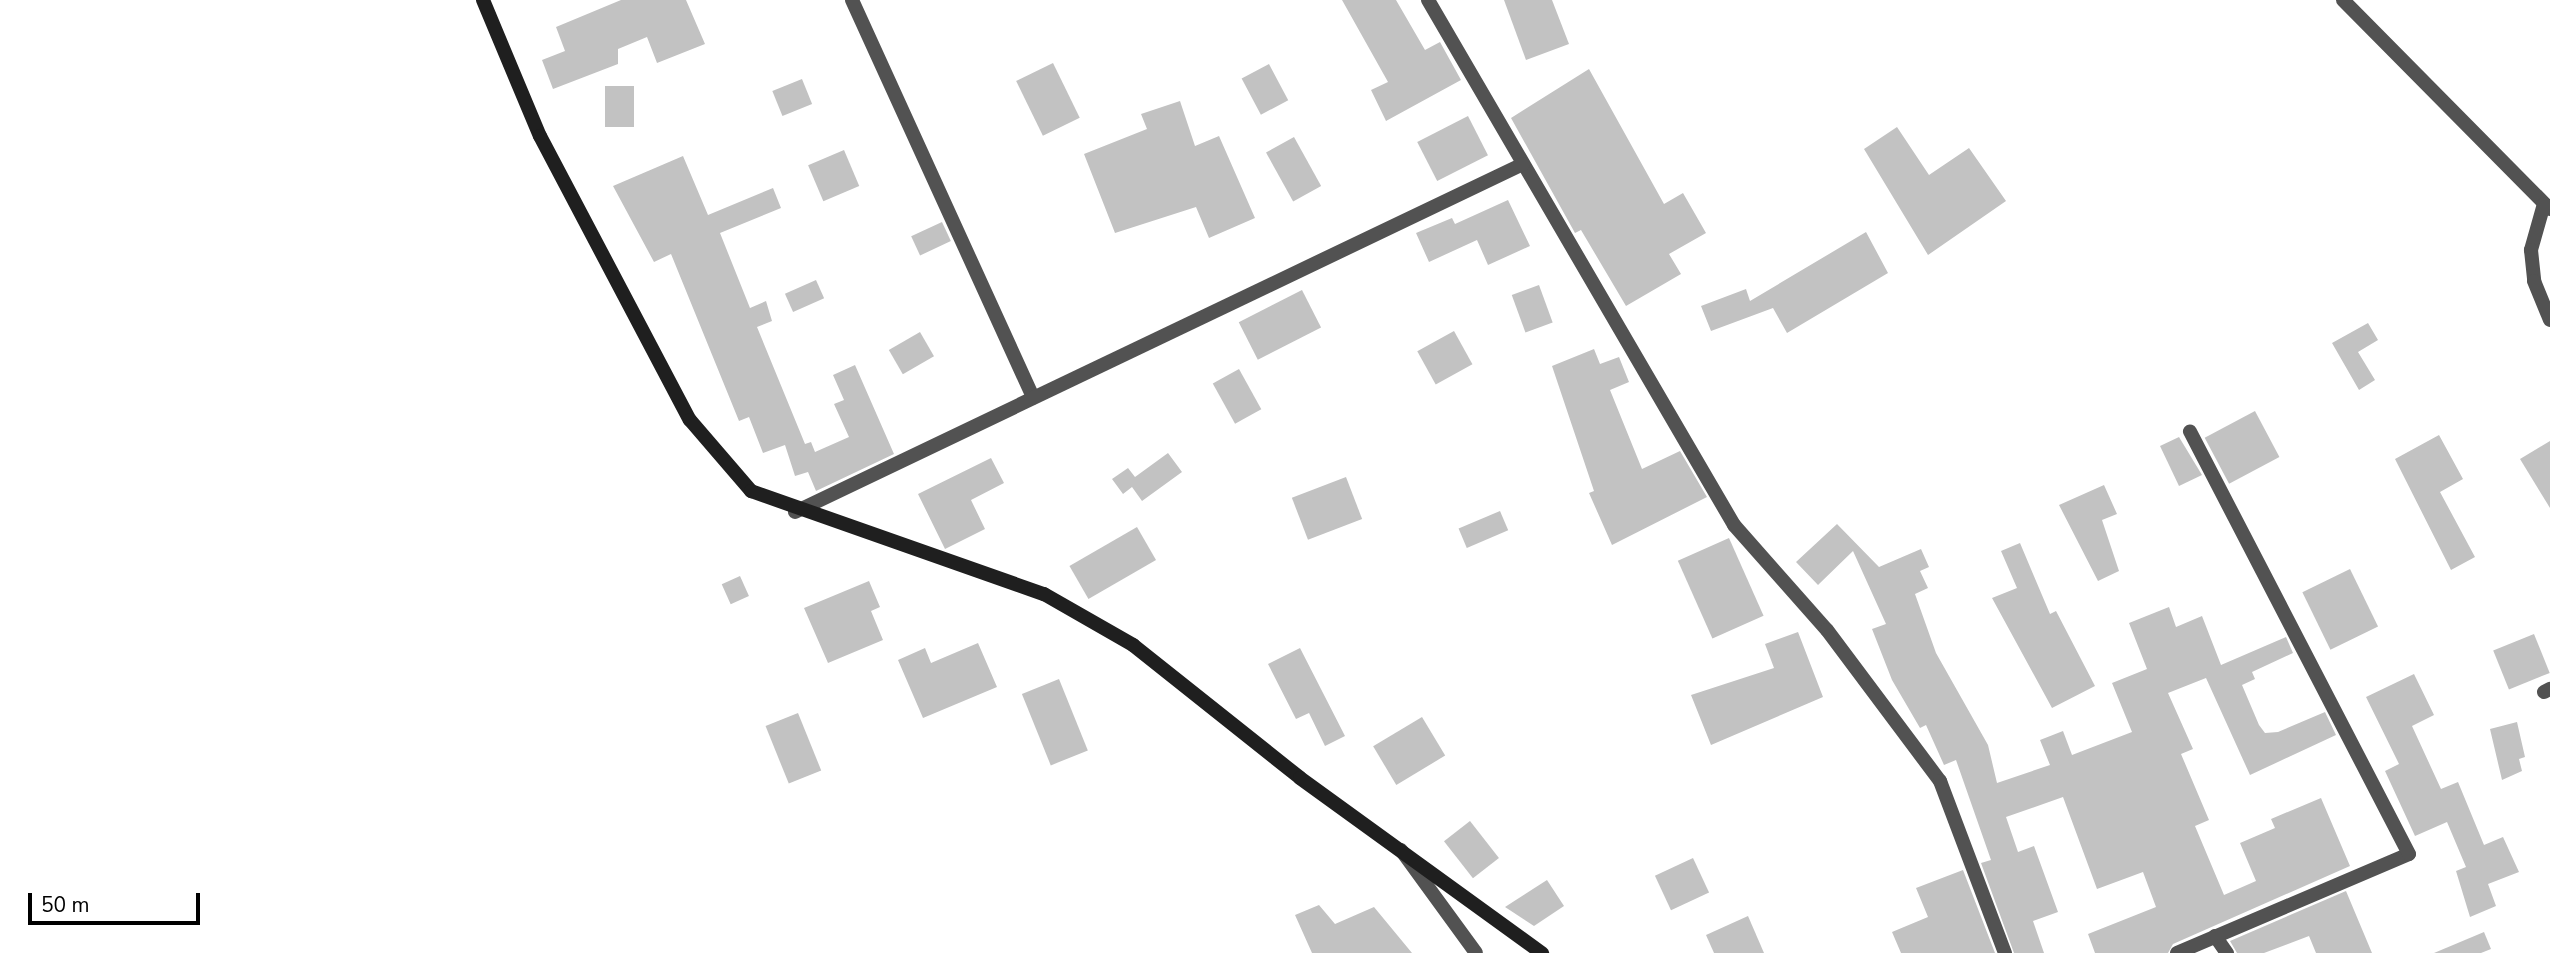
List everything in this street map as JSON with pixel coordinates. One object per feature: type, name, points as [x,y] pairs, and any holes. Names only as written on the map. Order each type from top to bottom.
[{"type":"street","points":[[483,0],[540,136],[690,420],[751,491],[795,512],[925,548],[1044,594],[1133,645],[1401,850],[1542,953]]},
{"type":"street","points":[[852,0],[1033,398]]},
{"type":"street","points":[[1428,0],[1734,526],[1827,630],[1940,781],[2005,953]]},
{"type":"street","points":[[2343,0],[2547,207],[2531,250],[2534,281],[2550,320]]},
{"type":"street","points":[[795,512],[1523,163]]},
{"type":"street","points":[[2177,953],[2409,854],[2190,431]]},
{"type":"street","points":[[1401,850],[1413,876],[1476,953]]},
{"type":"street","points":[[2215,936],[2227,953]]},
{"type":"building","points":[[621,0],[686,0],[705,44],[657,63],[647,37],[618,49],[618,64],[553,89],[542,60],[565,51],[556,27]]},
{"type":"building","points":[[1342,0],[1396,0],[1425,50],[1440,42],[1461,80],[1386,121],[1371,90],[1388,82]]},
{"type":"building","points":[[1504,0],[1552,0],[1569,44],[1526,60]]},
{"type":"building","points":[[1053,63],[1080,118],[1043,136],[1016,81]]},
{"type":"building","points":[[1269,64],[1288,100],[1261,115],[1242,79]]},
{"type":"building","points":[[1589,69],[1664,204],[1683,193],[1706,233],[1669,254],[1681,274],[1626,306],[1581,230],[1575,233],[1511,118]]},
{"type":"building","points":[[802,79],[812,104],[782,116],[772,91]]},
{"type":"building","points":[[605,86],[634,86],[634,127],[605,127]]},
{"type":"building","points":[[1180,101],[1195,146],[1219,136],[1255,218],[1209,238],[1196,207],[1115,233],[1084,154],[1147,129],[1141,114]]},
{"type":"building","points":[[1468,116],[1488,155],[1437,181],[1417,142]]},
{"type":"building","points":[[1897,127],[1929,175],[1969,148],[2006,201],[1928,255],[1864,149]]},
{"type":"building","points":[[1294,137],[1321,186],[1293,201],[1266,153]]},
{"type":"building","points":[[844,150],[859,186],[823,201],[808,165]]},
{"type":"building","points":[[683,156],[708,215],[773,188],[781,208],[720,233],[750,308],[766,301],[772,321],[757,327],[805,444],[811,442],[815,452],[849,437],[834,404],[844,400],[833,375],[855,365],[894,454],[816,491],[808,472],[795,476],[785,445],[763,453],[749,417],[739,421],[671,254],[654,262],[613,186]]},
{"type":"building","points":[[1508,200],[1530,246],[1488,265],[1477,240],[1429,262],[1416,233],[1452,218],[1455,224]]},
{"type":"building","points":[[942,222],[951,241],[920,255],[911,236]]},
{"type":"building","points":[[1866,232],[1888,273],[1787,333],[1773,308],[1711,331],[1701,306],[1746,289],[1750,301]]},
{"type":"building","points":[[816,280],[824,298],[793,312],[785,294]]},
{"type":"building","points":[[1539,285],[1553,323],[1525,333],[1512,295]]},
{"type":"building","points":[[1302,290],[1321,327],[1258,360],[1239,322]]},
{"type":"building","points":[[2368,323],[2378,340],[2358,352],[2375,380],[2359,390],[2332,343]]},
{"type":"building","points":[[1454,331],[1472,364],[1436,385],[1417,351]]},
{"type":"building","points":[[920,332],[934,356],[903,374],[889,350]]},
{"type":"building","points":[[1594,349],[1600,364],[1619,357],[1629,382],[1610,390],[1642,469],[1680,451],[1707,497],[1612,545],[1589,493],[1594,491],[1552,366]]},
{"type":"building","points":[[1239,369],[1261,409],[1235,424],[1213,384]]},
{"type":"building","points":[[2255,411],[2279,457],[2229,484],[2205,438]]},
{"type":"building","points":[[2439,435],[2463,479],[2440,492],[2475,557],[2451,570],[2395,459]]},
{"type":"building","points":[[2179,437],[2202,475],[2179,486],[2160,446]]},
{"type":"building","points":[[2550,441],[2550,508],[2520,459]]},
{"type":"building","points":[[1168,453],[1182,472],[1142,501],[1132,487],[1123,494],[1112,479],[1128,468],[1135,477]]},
{"type":"building","points":[[991,458],[1004,483],[971,500],[985,529],[945,549],[918,494]]},
{"type":"building","points":[[1346,477],[1362,519],[1308,540],[1292,498]]},
{"type":"building","points":[[2104,485],[2117,514],[2102,520],[2119,571],[2098,581],[2059,505]]},
{"type":"building","points":[[1500,511],[1508,530],[1467,548],[1459,529]]},
{"type":"building","points":[[1837,524],[1879,567],[1921,549],[1929,567],[1920,571],[1928,588],[1915,594],[1936,653],[1988,745],[1997,783],[2050,765],[2040,740],[2063,731],[2072,755],[2132,732],[2112,683],[2147,669],[2129,623],[2169,607],[2176,627],[2202,616],[2221,665],[2286,637],[2293,653],[2252,672],[2255,679],[2242,685],[2259,725],[2265,733],[2278,732],[2325,712],[2336,735],[2250,775],[2206,678],[2168,693],[2193,749],[2181,754],[2209,820],[2195,826],[2224,895],[2256,881],[2240,843],[2275,828],[2271,819],[2321,798],[2350,866],[2173,944],[2168,953],[2095,953],[2088,934],[2156,907],[2143,872],[2097,889],[2063,797],[2006,817],[2018,852],[2034,846],[2058,912],[2033,921],[2044,953],[2014,953],[1981,863],[1991,860],[1956,760],[1944,765],[1926,725],[1920,728],[1892,680],[1872,629],[1886,624],[1853,551],[1818,585],[1796,562]]},
{"type":"building","points":[[1137,527],[1156,560],[1088,599],[1069,566]]},
{"type":"building","points":[[1729,538],[1764,616],[1712,638],[1678,561]]},
{"type":"building","points":[[2020,543],[2050,614],[2056,611],[2095,686],[2052,708],[1992,598],[2017,588],[2001,551]]},
{"type":"building","points":[[2350,569],[2378,627],[2330,650],[2302,592]]},
{"type":"building","points":[[740,576],[749,596],[731,604],[722,584]]},
{"type":"building","points":[[869,581],[880,607],[871,611],[883,640],[828,663],[804,608]]},
{"type":"building","points":[[1798,632],[1823,697],[1711,745],[1691,695],[1774,668],[1765,644]]},
{"type":"building","points":[[2534,634],[2550,673],[2509,689],[2493,650]]},
{"type":"building","points":[[978,643],[997,687],[923,718],[898,660],[925,648],[931,663]]},
{"type":"building","points":[[1300,648],[1345,736],[1325,746],[1309,713],[1296,719],[1268,664]]},
{"type":"building","points":[[2414,674],[2434,715],[2412,726],[2441,789],[2458,782],[2484,845],[2503,837],[2519,872],[2488,884],[2496,906],[2470,917],[2456,871],[2466,867],[2447,822],[2415,836],[2385,771],[2399,764],[2366,697]]},
{"type":"building","points":[[1059,679],[1088,750],[1051,765],[1022,694]]},
{"type":"building","points":[[798,713],[821,770],[789,784],[766,726]]},
{"type":"building","points":[[1422,717],[1445,756],[1396,785],[1373,746]]},
{"type":"building","points":[[2517,722],[2525,757],[2519,759],[2522,771],[2502,780],[2490,729]]},
{"type":"building","points":[[1470,821],[1499,858],[1473,878],[1444,841]]},
{"type":"building","points":[[1693,858],[1709,892],[1671,910],[1655,876]]},
{"type":"building","points":[[1963,870],[1995,953],[1901,953],[1892,932],[1928,917],[1916,888]]},
{"type":"building","points":[[1547,880],[1564,906],[1534,926],[1505,907]]},
{"type":"building","points":[[2346,891],[2372,953],[2316,953],[2309,936],[2264,953],[2237,953],[2230,941]]},
{"type":"building","points":[[1319,905],[1335,924],[1374,907],[1412,953],[1312,953],[1295,915]]},
{"type":"building","points":[[1748,916],[1764,953],[1714,953],[1706,935]]},
{"type":"building","points":[[2484,932],[2491,949],[2481,953],[2434,953]]}]
